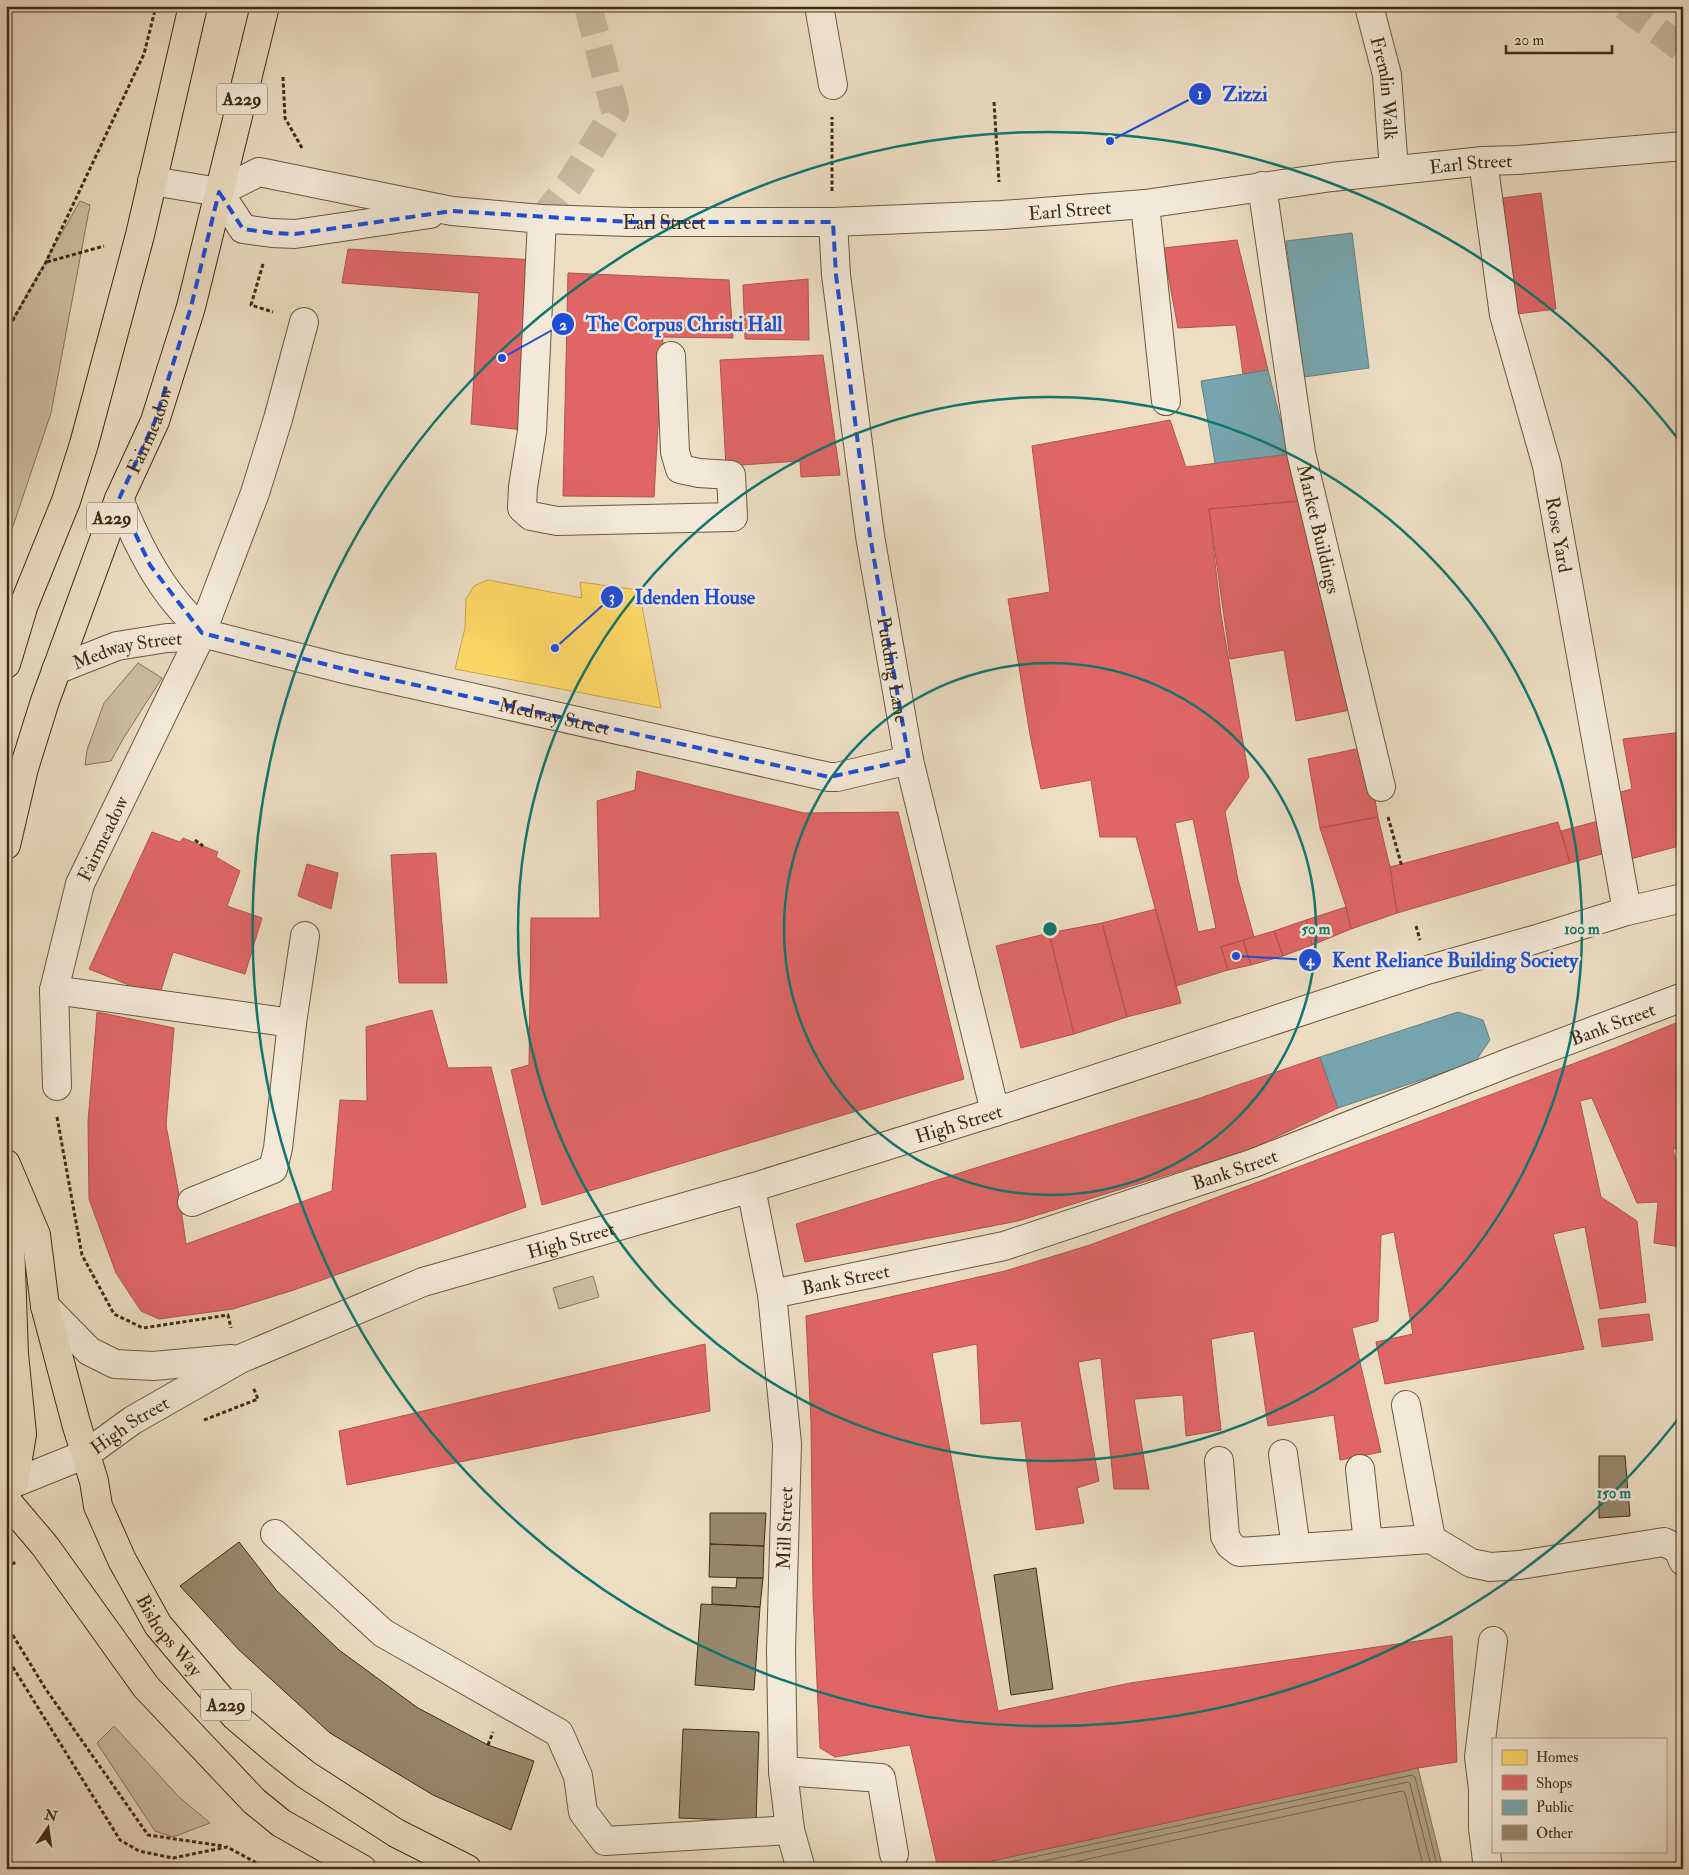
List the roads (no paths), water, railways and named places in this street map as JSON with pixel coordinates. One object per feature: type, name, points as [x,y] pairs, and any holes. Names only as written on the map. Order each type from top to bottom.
[{"type":"highway","name":"A229","points":[[6,629],[23,607],[66,501],[84,444],[140,235],[193,6]]},
{"type":"highway","name":"Fairmeadow","points":[[6,845],[24,768],[56,670],[119,500],[155,421],[191,307],[264,6]]},
{"type":"highway","points":[[6,664],[23,607]]},
{"type":"highway","name":"A229","points":[[7,1166],[36,1235],[45,1306]]},
{"type":"highway","name":"A229","points":[[7,1166],[14,1354],[22,1434],[9,1490]]},
{"type":"highway","name":"Bishops Way","points":[[45,1306],[94,1481],[98,1506],[122,1560],[158,1625],[235,1716],[305,1774],[396,1834],[467,1869]]},
{"type":"highway","points":[[9,1490],[44,1546],[146,1686],[254,1801],[281,1823],[362,1869]]},
{"type":"street","points":[[819,6],[833,84]]},
{"type":"street","name":"Fremlin Walk","points":[[1370,6],[1387,75],[1394,170]]},
{"type":"street","name":"Earl Street","points":[[452,211],[295,234],[272,233],[243,229],[219,192],[259,172],[452,211],[542,219],[629,222],[833,222],[1002,215],[1145,204],[1262,186],[1394,170],[1483,161],[1518,160],[1683,146]]},
{"type":"street","name":"Rose Yard","points":[[1483,161],[1504,315],[1547,466],[1627,911]]},
{"type":"street","points":[[152,180],[219,192]]},
{"type":"street","name":"Market Buildings","points":[[1262,186],[1301,453],[1381,787]]},
{"type":"street","points":[[1145,204],[1166,401]]},
{"type":"street","points":[[542,219],[532,432],[522,508],[531,516],[557,522],[733,517],[732,475],[699,473],[680,469],[675,452],[671,356]]},
{"type":"street","name":"Pudding Lane","points":[[833,222],[836,275],[870,536],[909,760],[995,1112]]},
{"type":"street","name":"Fairmeadow","points":[[57,1086],[54,990],[80,884],[202,633],[255,493],[278,419],[304,322]]},
{"type":"street","name":"Medway Street","points":[[119,500],[134,534],[157,576],[202,633]]},
{"type":"street","name":"Medway Street","points":[[56,670],[117,646],[202,633],[344,669],[829,777],[837,777],[909,760]]},
{"type":"street","name":"High Street","points":[[9,1490],[86,1454],[133,1420],[240,1359],[423,1282],[751,1188],[995,1112],[1427,970],[1627,911],[1683,898]]},
{"type":"street","points":[[192,1202],[273,1169],[278,1148],[292,1023],[305,936]]},
{"type":"street","points":[[54,990],[292,1023]]},
{"type":"street","name":"Bank Street","points":[[772,1294],[1004,1246],[1254,1163],[1508,1063],[1683,997]]},
{"type":"street","name":"Mill Street","points":[[751,1188],[772,1294],[787,1444],[781,1650],[783,1771],[790,1830],[801,1869]]},
{"type":"street","name":"High Street","points":[[45,1306],[89,1351],[115,1364],[153,1366],[240,1359]]},
{"type":"street","points":[[1406,1405],[1431,1539]]},
{"type":"street","points":[[1283,1454],[1296,1548]]},
{"type":"street","points":[[1220,1461],[1226,1536],[1230,1545],[1239,1552],[1431,1539],[1471,1563],[1490,1567],[1520,1565],[1664,1542],[1678,1549],[1683,1561]]},
{"type":"street","points":[[1360,1469],[1368,1543]]},
{"type":"street","points":[[275,1534],[383,1633],[560,1733],[578,1776],[583,1812],[605,1841],[790,1830]]},
{"type":"street","points":[[1488,1869],[1483,1828],[1483,1789],[1479,1757],[1493,1641]]},
{"type":"street","points":[[783,1771],[880,1778],[894,1854]]},
{"type":"water","points":[[1418,1768],[1443,1869],[955,1869]]},
{"type":"tunnel","points":[[542,219],[569,185],[615,111],[588,6]]},
{"type":"tunnel","points":[[1624,6],[1683,49]]},
{"type":"place","name":"Zizzi","points":[[1110,141]]},
{"type":"place","name":"The Corpus Christi Hall","points":[[502,358]]},
{"type":"place","name":"Idenden House","points":[[555,648]]},
{"type":"place","name":"Kent Reliance Building Society","points":[[1236,956]]}]
